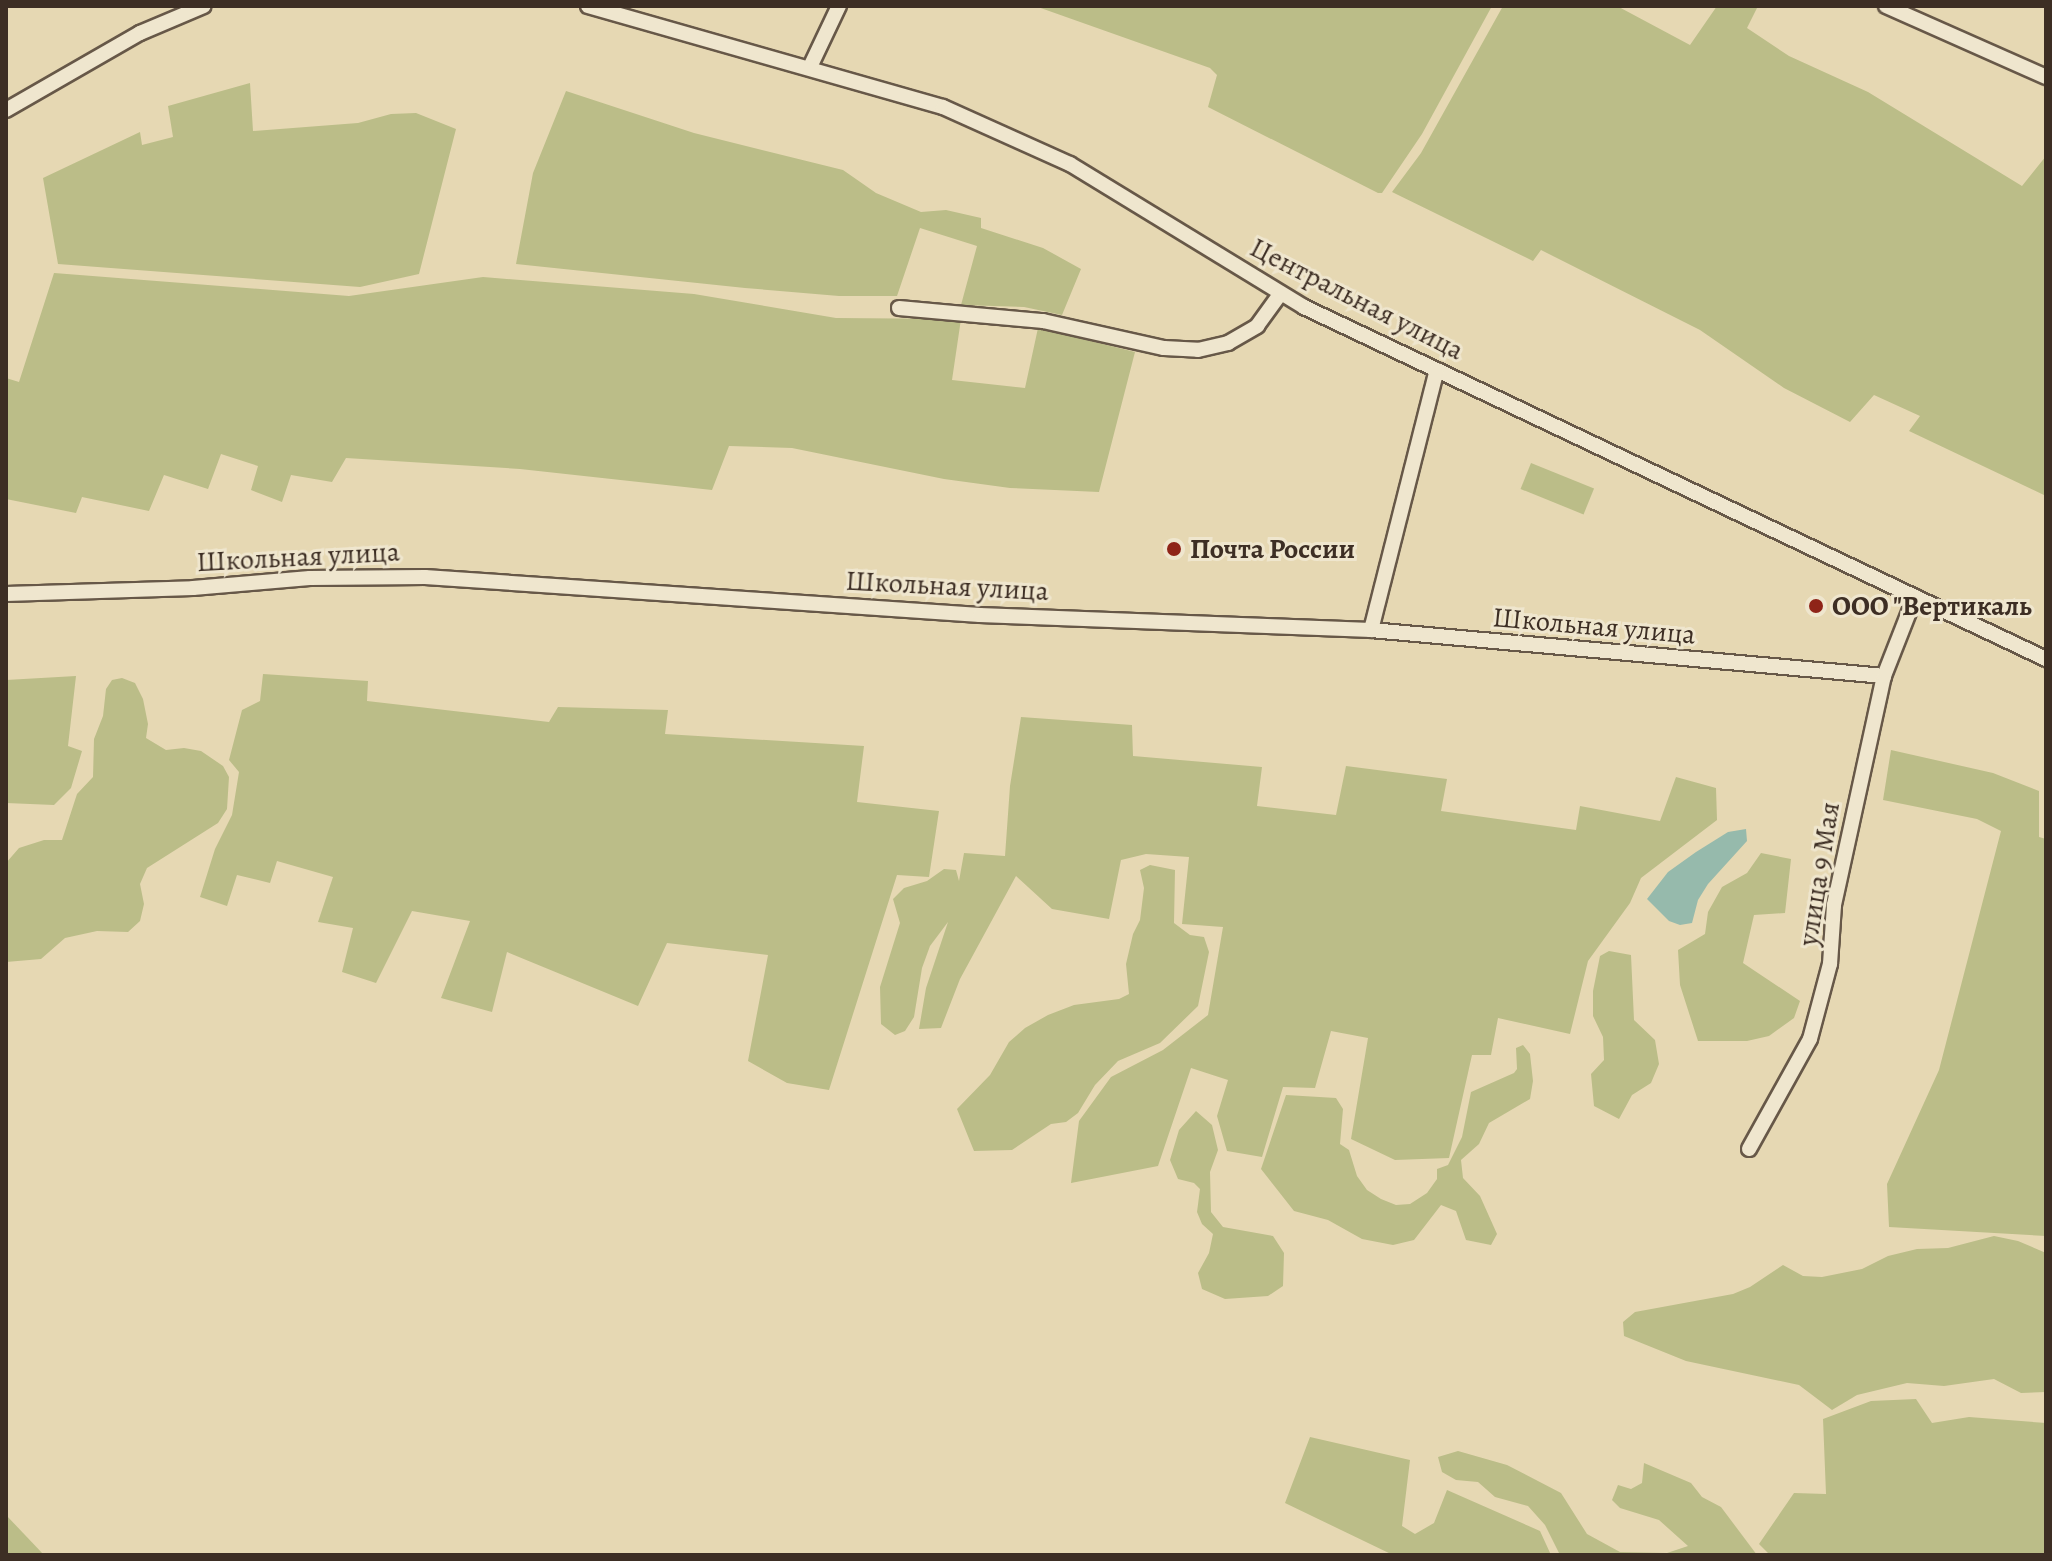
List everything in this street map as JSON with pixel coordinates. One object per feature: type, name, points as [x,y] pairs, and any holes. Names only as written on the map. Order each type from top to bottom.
[{"type":"street","points":[[6,110],[140,33],[204,6]]},
{"type":"street","name":"Центральная улица","points":[[588,6],[943,107],[1070,164],[1280,294],[2046,659]]},
{"type":"street","points":[[810,67],[839,6]]},
{"type":"street","points":[[1886,6],[2046,77]]},
{"type":"street","points":[[899,308],[1043,321],[1164,348],[1198,350],[1228,343],[1257,326],[1280,294]]},
{"type":"street","points":[[1371,630],[1437,370]]},
{"type":"street","name":"Школьная улица","points":[[6,594],[193,588],[310,578],[425,577],[980,615],[1371,630],[1884,676]]},
{"type":"street","name":"улица 9 Мая","points":[[1749,1149],[1810,1039],[1830,964],[1834,905],[1884,676],[1915,597]]},
{"type":"green space","points":[[1035,6],[1492,6],[1422,134],[1382,193],[1378,193],[1208,107],[1217,75],[1210,68]]},
{"type":"green space","points":[[1503,6],[1617,6],[1690,45],[1717,6],[1758,6],[1747,28],[1789,56],[1868,92],[2022,186],[2046,156],[2046,496],[1909,431],[1920,416],[1874,395],[1850,422],[1784,388],[1700,330],[1541,250],[1533,261],[1392,192],[1421,153]]},
{"type":"green space","points":[[250,83],[253,131],[358,123],[391,114],[416,113],[456,129],[419,274],[360,287],[58,264],[43,178],[140,132],[142,145],[173,137],[168,106]]},
{"type":"green space","points":[[566,91],[694,133],[843,170],[876,193],[921,212],[946,210],[981,218],[981,228],[1043,248],[1081,269],[1062,315],[1024,307],[961,305],[977,246],[920,228],[897,296],[839,296],[516,264],[533,173]]},
{"type":"green space","points":[[54,273],[349,296],[483,277],[694,294],[836,318],[961,319],[952,380],[1025,388],[1038,328],[1135,352],[1099,492],[1010,488],[944,479],[792,448],[729,446],[712,490],[520,469],[346,458],[332,482],[291,475],[282,502],[251,490],[258,466],[221,454],[208,489],[164,475],[149,511],[82,497],[76,513],[6,499],[6,378],[19,382]]},
{"type":"green space","points":[[1531,463],[1594,488],[1584,514],[1521,489]]},
{"type":"green space","points":[[263,674],[368,681],[367,701],[549,722],[558,707],[668,710],[665,734],[864,746],[857,802],[939,811],[929,877],[897,875],[829,1090],[787,1083],[748,1061],[768,955],[667,943],[638,1006],[507,952],[492,1012],[441,998],[470,921],[412,911],[376,983],[342,972],[353,928],[318,922],[333,877],[277,861],[270,883],[237,875],[227,906],[200,897],[215,849],[232,815],[239,772],[229,760],[242,710],[260,701]]},
{"type":"green space","points":[[76,676],[68,746],[82,751],[71,788],[54,805],[6,803],[6,680]]},
{"type":"green space","points":[[122,678],[135,683],[143,699],[148,724],[146,738],[166,750],[184,748],[201,751],[223,766],[229,777],[227,809],[218,823],[147,868],[140,884],[144,904],[140,921],[128,932],[97,931],[65,938],[41,959],[6,962],[6,863],[19,848],[44,840],[62,840],[77,794],[93,777],[94,739],[103,716],[106,689],[112,680]]},
{"type":"green space","points":[[1021,717],[1132,725],[1133,756],[1262,767],[1257,806],[1336,815],[1346,766],[1447,779],[1441,811],[1576,830],[1580,806],[1660,821],[1676,777],[1716,788],[1717,820],[1641,878],[1630,903],[1588,961],[1570,1034],[1498,1018],[1491,1055],[1472,1055],[1449,1158],[1395,1160],[1351,1139],[1368,1038],[1331,1031],[1315,1088],[1283,1087],[1262,1157],[1227,1151],[1217,1116],[1228,1080],[1191,1068],[1158,1166],[1071,1183],[1079,1121],[1111,1077],[1163,1050],[1208,1015],[1223,927],[1182,924],[1189,857],[1146,854],[1121,860],[1109,919],[1052,909],[1016,876],[960,979],[941,1028],[919,1029],[926,988],[948,922],[930,946],[922,968],[914,1017],[905,1031],[895,1035],[881,1024],[880,987],[900,923],[893,899],[904,888],[927,881],[944,869],[956,870],[959,881],[964,853],[1005,856],[1010,786]]},
{"type":"green space","points":[[1891,750],[1993,773],[2039,791],[2039,837],[2046,839],[2046,1236],[1889,1227],[1887,1184],[1939,1070],[2001,831],[1977,819],[1883,800]]},
{"type":"green space","points":[[1761,853],[1791,859],[1785,913],[1754,915],[1743,963],[1800,1001],[1794,1018],[1769,1036],[1747,1041],[1698,1041],[1680,985],[1678,950],[1705,934],[1708,912],[1722,887],[1747,873]]},
{"type":"green space","points":[[1150,865],[1175,870],[1174,923],[1190,935],[1204,937],[1209,952],[1198,1006],[1160,1043],[1118,1061],[1095,1085],[1078,1113],[1066,1122],[1051,1124],[1012,1150],[974,1151],[957,1109],[990,1075],[1009,1042],[1025,1028],[1048,1015],[1074,1005],[1119,999],[1129,994],[1126,964],[1133,934],[1140,920],[1144,888],[1140,870]]},
{"type":"green space","points":[[1609,951],[1631,955],[1634,1020],[1655,1040],[1659,1064],[1651,1083],[1632,1095],[1619,1119],[1594,1106],[1591,1074],[1604,1060],[1603,1037],[1593,1016],[1593,991],[1600,956]]},
{"type":"green space","points":[[1523,1045],[1530,1054],[1533,1081],[1530,1099],[1489,1123],[1479,1144],[1461,1160],[1463,1178],[1480,1196],[1497,1234],[1491,1245],[1466,1240],[1456,1211],[1441,1205],[1414,1240],[1393,1245],[1362,1239],[1328,1220],[1294,1211],[1261,1169],[1286,1095],[1336,1098],[1343,1109],[1340,1144],[1349,1150],[1357,1176],[1367,1190],[1381,1199],[1396,1205],[1410,1204],[1427,1193],[1437,1179],[1437,1169],[1448,1165],[1462,1137],[1471,1092],[1514,1073],[1517,1069],[1516,1048]]},
{"type":"green space","points":[[1196,1111],[1212,1125],[1218,1150],[1210,1172],[1211,1212],[1223,1227],[1273,1236],[1284,1253],[1283,1286],[1268,1296],[1225,1299],[1202,1289],[1198,1273],[1209,1253],[1213,1234],[1202,1224],[1197,1212],[1200,1189],[1194,1183],[1178,1179],[1170,1160],[1179,1130]]},
{"type":"green space","points":[[1994,1236],[2018,1241],[2046,1253],[2046,1392],[2021,1393],[1994,1379],[1944,1386],[1907,1383],[1857,1395],[1832,1410],[1799,1385],[1686,1361],[1624,1336],[1623,1322],[1635,1312],[1733,1294],[1750,1287],[1783,1265],[1803,1276],[1822,1277],[1862,1269],[1888,1256],[1917,1249],[1948,1248]]},
{"type":"green space","points":[[1916,1399],[1932,1423],[1969,1417],[2046,1423],[2046,1555],[1770,1555],[1759,1544],[1794,1493],[1826,1494],[1823,1419],[1871,1401]]},
{"type":"green space","points":[[1310,1437],[1410,1460],[1402,1526],[1415,1534],[1434,1523],[1447,1490],[1540,1531],[1551,1555],[1393,1555],[1285,1503]]},
{"type":"green space","points":[[1458,1451],[1507,1465],[1561,1493],[1587,1534],[1620,1552],[1667,1553],[1688,1546],[1659,1520],[1620,1508],[1612,1500],[1618,1485],[1631,1489],[1642,1483],[1644,1463],[1691,1483],[1702,1497],[1721,1507],[1757,1555],[1560,1555],[1545,1525],[1528,1506],[1495,1497],[1478,1482],[1456,1480],[1442,1472],[1438,1457]]},
{"type":"green space","points":[[6,1515],[44,1555],[6,1555]]},
{"type":"shaded area","points":[[1746,829],[1747,841],[1708,884],[1698,900],[1692,923],[1680,925],[1669,921],[1647,899],[1668,872],[1696,852],[1728,832]]},
{"type":"place","name":"Почта России","points":[[1174,549]]},
{"type":"place","name":"ООО \"Вертикаль","points":[[1816,606]]}]
